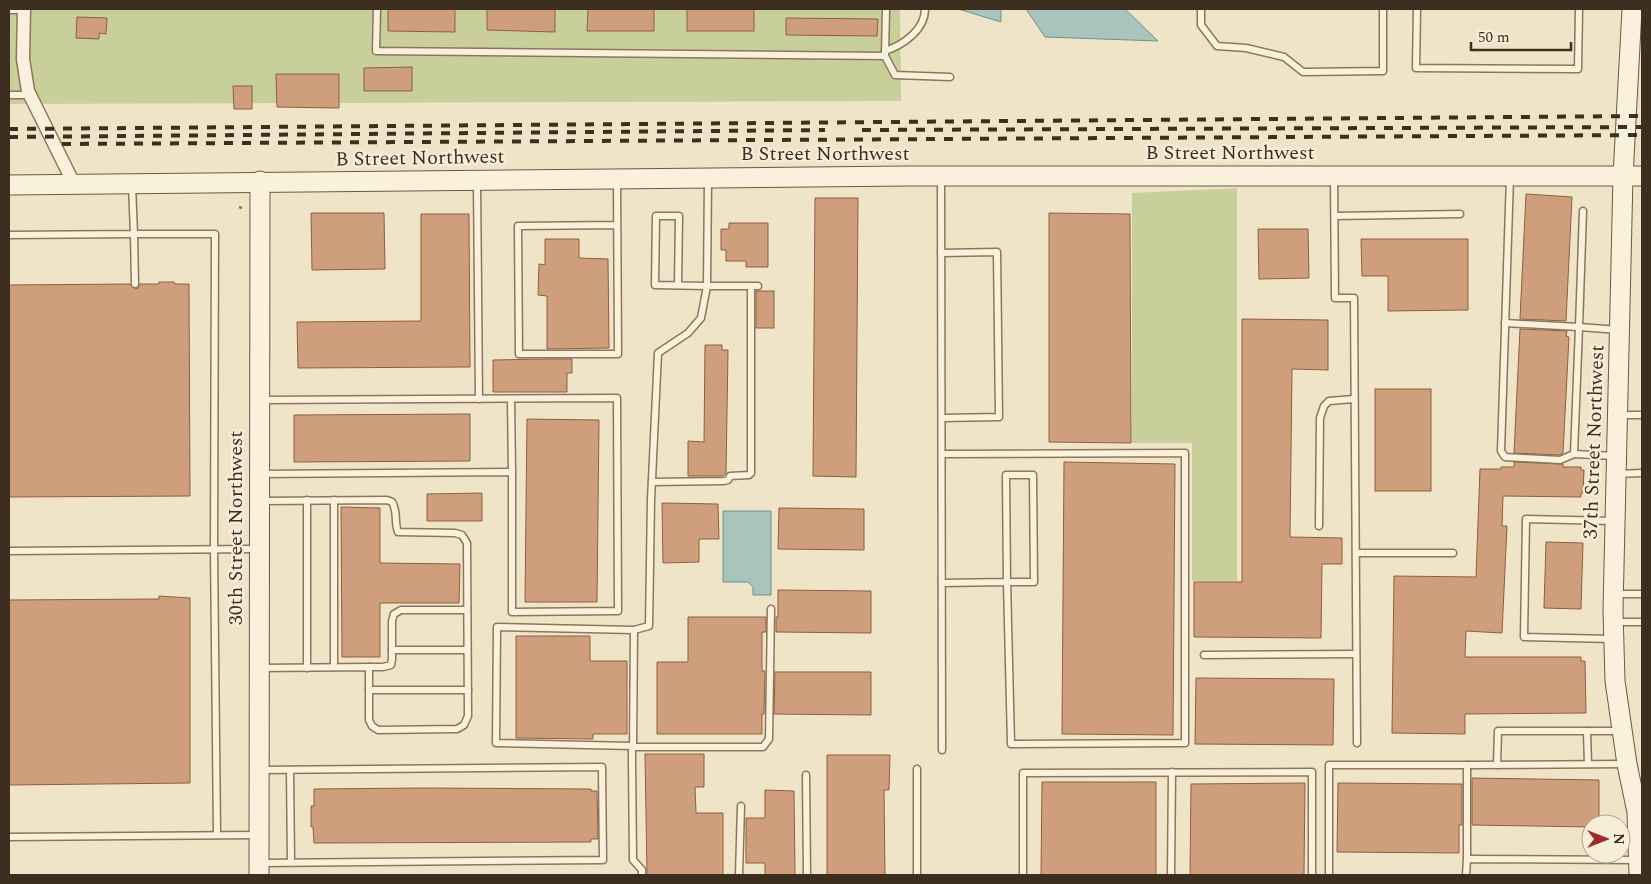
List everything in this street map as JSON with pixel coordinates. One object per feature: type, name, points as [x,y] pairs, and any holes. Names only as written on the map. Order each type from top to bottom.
[{"type":"street","points":[[24,9],[23,59],[29,95],[74,184]]},
{"type":"street","name":"37th Street Northwest","points":[[1632,9],[1624,176],[1613,630],[1615,681],[1627,764],[1640,832],[1639,867]]},
{"type":"street","name":"B Street Northwest","points":[[9,185],[260,181],[941,176],[1642,176]]},
{"type":"street","name":"30th Street Northwest","points":[[259,869],[260,181]]},
{"type":"lane","points":[[9,10],[24,9]]},
{"type":"lane","points":[[377,9],[376,51],[885,54],[897,47],[920,27],[925,16],[925,9]]},
{"type":"lane","points":[[886,9],[885,54],[895,75],[950,76]]},
{"type":"lane","points":[[1201,9],[1201,25],[1217,46],[1246,48],[1284,57],[1303,72],[1383,71],[1383,9]]},
{"type":"lane","points":[[1417,9],[1416,68],[1559,69],[1578,69],[1578,9]]},
{"type":"lane","points":[[9,95],[29,95]]},
{"type":"lane","points":[[941,176],[942,750]]},
{"type":"lane","points":[[1334,176],[1335,298],[1354,298],[1357,743]]},
{"type":"lane","points":[[1510,176],[1503,455],[1506,457],[1560,460],[1574,454],[1642,473]]},
{"type":"lane","points":[[618,178],[618,225],[618,354],[519,354],[518,226],[618,225]]},
{"type":"lane","points":[[708,178],[707,286],[701,318],[688,333],[658,353],[652,482],[650,626],[634,630],[497,627],[496,743],[763,747],[769,739],[771,609]]},
{"type":"lane","points":[[477,180],[479,399]]},
{"type":"lane","points":[[132,183],[135,284]]},
{"type":"lane","points":[[1574,454],[1584,211]]},
{"type":"lane","points":[[1335,216],[1460,214]]},
{"type":"lane","points":[[678,285],[679,216],[656,216],[656,285],[758,286]]},
{"type":"lane","points":[[9,235],[215,234],[214,549],[217,835]]},
{"type":"lane","points":[[941,253],[998,252],[999,407],[999,417],[942,418]]},
{"type":"lane","points":[[652,482],[724,481],[728,480],[730,476],[748,475],[751,473],[750,287]]},
{"type":"lane","points":[[1505,323],[1620,330]]},
{"type":"lane","points":[[259,400],[616,398],[618,611],[512,612],[511,399]]},
{"type":"lane","points":[[1319,526],[1320,418],[1324,406],[1329,401],[1354,400]]},
{"type":"lane","points":[[1618,415],[1642,415]]},
{"type":"lane","points":[[942,454],[1185,453],[1185,743],[1011,744],[1007,582],[1006,475],[1033,475],[1034,582],[1007,582],[942,583]]},
{"type":"lane","points":[[259,474],[512,472]]},
{"type":"lane","points":[[307,500],[307,668]]},
{"type":"lane","points":[[334,500],[334,667]]},
{"type":"lane","points":[[259,501],[387,500],[396,507],[396,526],[398,532],[454,533],[462,535],[467,543],[468,716],[464,725],[456,730],[378,730],[372,726],[369,720],[369,667]]},
{"type":"lane","points":[[1615,521],[1526,519],[1524,637],[1613,630],[1642,622]]},
{"type":"lane","points":[[9,551],[259,549]]},
{"type":"lane","points":[[1356,553],[1453,553]]},
{"type":"lane","points":[[1613,594],[1642,594]]},
{"type":"lane","points":[[259,668],[383,667],[391,665],[392,621],[394,614],[401,610],[467,610]]},
{"type":"lane","points":[[634,630],[633,860],[642,870],[642,875]]},
{"type":"lane","points":[[392,650],[467,650]]},
{"type":"lane","points":[[1204,655],[1356,654]]},
{"type":"lane","points":[[369,690],[468,690]]},
{"type":"lane","points":[[1497,765],[1498,731],[1622,731]]},
{"type":"lane","points":[[1587,731],[1588,764]]},
{"type":"lane","points":[[1329,875],[1329,765],[1627,764]]},
{"type":"lane","points":[[1466,765],[1466,875]]},
{"type":"lane","points":[[259,770],[602,768],[603,860],[291,862],[259,869]]},
{"type":"lane","points":[[917,769],[917,875]]},
{"type":"lane","points":[[290,770],[291,862]]},
{"type":"lane","points":[[1023,875],[1023,773],[1172,772],[1312,772],[1312,875]]},
{"type":"lane","points":[[1172,772],[1172,875]]},
{"type":"lane","points":[[806,775],[807,875]]},
{"type":"lane","points":[[739,875],[741,806]]},
{"type":"lane","points":[[9,837],[259,835]]},
{"type":"lane","points":[[1466,859],[1639,867]]},
{"type":"green space","points":[[9,9],[900,9],[901,101],[9,104]]},
{"type":"green space","points":[[1237,188],[1237,581],[1192,581],[1192,443],[1132,443],[1132,193]]},
{"type":"water","points":[[958,9],[1001,9],[1001,22]]},
{"type":"water","points":[[1026,9],[1125,9],[1158,41],[1045,37]]},
{"type":"water","points":[[723,511],[771,511],[771,595],[753,595],[753,587],[748,582],[723,582]]},
{"type":"building","points":[[388,9],[455,9],[455,32],[388,31]]},
{"type":"building","points":[[487,9],[555,9],[555,32],[487,30]]},
{"type":"building","points":[[588,9],[654,9],[654,31],[587,31]]},
{"type":"building","points":[[687,9],[754,9],[754,31],[687,31]]},
{"type":"building","points":[[77,17],[107,18],[106,34],[99,33],[99,39],[76,38]]},
{"type":"building","points":[[786,18],[878,19],[877,36],[786,35]]},
{"type":"building","points":[[412,67],[412,91],[364,91],[364,68]]},
{"type":"building","points":[[276,74],[339,74],[339,108],[277,107]]},
{"type":"building","points":[[233,86],[252,86],[252,109],[234,109]]},
{"type":"building","points":[[1526,194],[1572,197],[1566,321],[1520,319]]},
{"type":"building","points":[[815,198],[858,198],[856,477],[813,476]]},
{"type":"building","points":[[311,213],[384,213],[385,269],[312,270]]},
{"type":"building","points":[[1049,213],[1130,214],[1131,443],[1049,442]]},
{"type":"building","points":[[421,214],[469,214],[470,367],[298,368],[297,322],[421,321]]},
{"type":"building","points":[[729,223],[768,223],[768,267],[746,267],[746,261],[726,261],[726,250],[721,250],[721,229],[729,229]]},
{"type":"building","points":[[1258,229],[1308,229],[1309,278],[1259,279]]},
{"type":"building","points":[[545,239],[579,239],[579,258],[608,259],[609,348],[547,349],[547,296],[538,295],[539,264],[545,265]]},
{"type":"building","points":[[1361,239],[1468,239],[1468,310],[1388,311],[1388,276],[1362,276]]},
{"type":"building","points":[[159,282],[189,284],[190,496],[9,497],[9,285],[130,284],[135,289],[140,284],[159,284]]},
{"type":"building","points":[[756,291],[774,291],[774,328],[756,328]]},
{"type":"building","points":[[1242,319],[1328,320],[1328,370],[1292,369],[1290,537],[1342,538],[1342,564],[1322,564],[1321,638],[1194,637],[1194,582],[1242,582]]},
{"type":"building","points":[[1520,329],[1567,331],[1566,336],[1569,337],[1563,453],[1559,455],[1514,453]]},
{"type":"building","points":[[705,345],[722,345],[722,350],[728,350],[726,473],[723,476],[688,476],[688,441],[704,442]]},
{"type":"building","points":[[572,359],[572,373],[567,373],[567,392],[493,392],[493,360]]},
{"type":"building","points":[[1375,389],[1431,389],[1431,491],[1375,491]]},
{"type":"building","points":[[470,414],[470,461],[294,462],[294,415]]},
{"type":"building","points":[[527,419],[599,420],[597,602],[525,602]]},
{"type":"building","points":[[1064,462],[1175,464],[1173,735],[1062,734]]},
{"type":"building","points":[[1514,462],[1563,464],[1563,467],[1581,467],[1581,470],[1584,470],[1583,493],[1581,493],[1581,497],[1503,496],[1502,526],[1507,526],[1502,633],[1466,631],[1465,657],[1581,657],[1581,661],[1585,661],[1586,713],[1465,714],[1465,734],[1392,733],[1394,576],[1476,577],[1480,469],[1514,467]]},
{"type":"building","points":[[482,493],[482,521],[427,521],[427,494]]},
{"type":"building","points":[[662,503],[718,504],[719,539],[699,539],[699,562],[663,563]]},
{"type":"building","points":[[341,507],[380,508],[380,563],[460,564],[459,603],[380,603],[380,657],[342,657]]},
{"type":"building","points":[[779,508],[864,509],[864,550],[778,549]]},
{"type":"building","points":[[1546,542],[1583,543],[1581,609],[1544,608]]},
{"type":"building","points":[[778,590],[871,591],[871,633],[776,632]]},
{"type":"building","points":[[159,596],[190,598],[190,783],[9,785],[9,600],[159,599]]},
{"type":"building","points":[[688,617],[766,617],[766,632],[762,632],[762,671],[765,671],[762,734],[657,734],[657,662],[688,662]]},
{"type":"building","points":[[516,636],[590,636],[590,661],[627,661],[627,734],[593,734],[593,739],[516,738]]},
{"type":"building","points":[[775,672],[871,672],[871,715],[774,714]]},
{"type":"building","points":[[1196,678],[1334,679],[1333,745],[1195,744]]},
{"type":"building","points":[[645,754],[704,754],[704,787],[695,787],[696,813],[723,813],[723,875],[647,875]]},
{"type":"building","points":[[827,755],[890,755],[889,790],[884,790],[885,875],[827,875]]},
{"type":"building","points":[[1472,778],[1599,780],[1599,814],[1581,814],[1581,827],[1472,825]]},
{"type":"building","points":[[1042,782],[1156,782],[1156,875],[1041,875]]},
{"type":"building","points":[[1305,783],[1304,875],[1190,875],[1191,784]]},
{"type":"building","points":[[1338,783],[1462,784],[1462,825],[1459,825],[1459,853],[1337,852]]},
{"type":"building","points":[[314,789],[591,789],[591,791],[597,791],[598,839],[591,839],[591,842],[314,843],[313,827],[311,827],[311,806],[314,806]]},
{"type":"building","points":[[765,790],[794,791],[795,875],[765,875],[765,863],[746,863],[746,818],[765,818]]},
{"type":"railway","points":[[9,129],[1642,116]]},
{"type":"railway","points":[[862,130],[1642,127]]},
{"type":"railway","points":[[9,137],[825,130]]},
{"type":"railway","points":[[62,144],[1642,135]]}]
